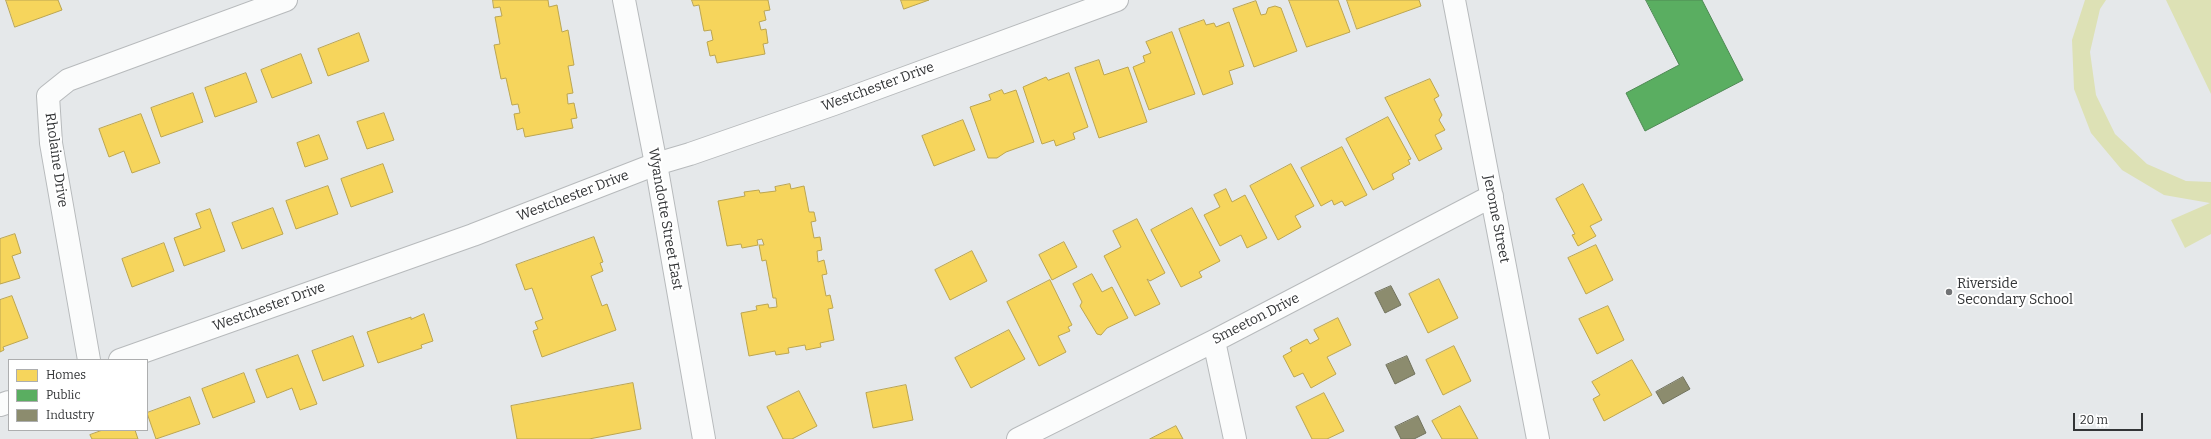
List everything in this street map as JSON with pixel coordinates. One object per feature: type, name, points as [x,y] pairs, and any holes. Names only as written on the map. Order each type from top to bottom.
[{"type":"street","name":"Rholaine Drive","points":[[89,359],[51,143],[48,96],[68,80],[286,0]]},
{"type":"street","name":"Wyandotte Street East","points":[[624,0],[656,164],[704,439]]},
{"type":"street","name":"Westchester Drive","points":[[123,359],[473,235],[656,164],[690,154],[834,104],[1117,0]]},
{"type":"street","name":"Jerome Street","points":[[1454,0],[1538,439]]},
{"type":"street","name":"Smeeton Drive","points":[[1018,439],[1214,341],[1492,196]]},
{"type":"street","points":[[1214,341],[1235,439]]},
{"type":"green space","points":[[2085,0],[2106,0],[2100,9],[2090,52],[2096,95],[2115,134],[2147,164],[2186,181],[2211,182],[2211,234],[2185,248],[2171,220],[2210,203],[2164,195],[2122,170],[2091,133],[2074,89],[2072,40]]},
{"type":"green space","points":[[2166,0],[2211,0],[2211,94]]},
{"type":"building: Homes","points":[[6,0],[58,0],[62,10],[15,27]]},
{"type":"building: Homes","points":[[493,0],[548,0],[549,7],[557,5],[562,32],[568,30],[574,65],[568,66],[573,93],[567,94],[568,104],[574,103],[577,118],[571,119],[573,128],[525,137],[523,128],[517,130],[514,114],[520,113],[518,104],[512,105],[506,78],[501,79],[494,45],[500,44],[495,17],[502,16],[500,7],[494,8]]},
{"type":"building: Homes","points":[[692,0],[768,0],[770,10],[764,11],[766,20],[759,22],[761,30],[766,29],[768,43],[763,44],[765,54],[717,63],[715,55],[710,56],[707,42],[713,40],[711,30],[704,31],[699,5],[694,6]]},
{"type":"building: Homes","points":[[901,0],[929,0],[904,9]]},
{"type":"building: Homes","points":[[1289,0],[1338,0],[1350,32],[1307,47]]},
{"type":"building: Homes","points":[[1347,0],[1419,0],[1421,6],[1357,29]]},
{"type":"building: Homes","points":[[1256,1],[1261,15],[1266,14],[1268,8],[1275,6],[1281,8],[1297,51],[1254,67],[1233,9]]},
{"type":"building: Homes","points":[[1204,20],[1206,25],[1214,23],[1216,27],[1229,22],[1244,66],[1229,71],[1233,84],[1203,95],[1179,29]]},
{"type":"building: Homes","points":[[1172,32],[1195,94],[1149,110],[1133,67],[1145,62],[1143,56],[1151,53],[1146,42]]},
{"type":"building: Homes","points":[[359,33],[369,61],[328,76],[318,49]]},
{"type":"building: Homes","points":[[301,54],[312,83],[272,98],[261,70]]},
{"type":"building: Homes","points":[[1099,60],[1104,75],[1128,67],[1147,122],[1099,138],[1075,68]]},
{"type":"building: Homes","points":[[246,73],[257,102],[215,117],[205,88]]},
{"type":"building: Homes","points":[[1069,73],[1088,127],[1073,133],[1075,139],[1056,146],[1054,140],[1042,144],[1023,87],[1046,77],[1048,80]]},
{"type":"building: Homes","points":[[1430,79],[1439,96],[1434,99],[1442,115],[1439,120],[1445,130],[1435,135],[1442,149],[1419,161],[1385,98]]},
{"type":"building: Homes","points":[[1002,90],[1004,94],[1016,90],[1034,142],[1006,152],[997,158],[988,158],[970,107],[991,100],[989,95]]},
{"type":"building: Homes","points":[[193,93],[203,122],[161,137],[151,108]]},
{"type":"building: Homes","points":[[384,113],[394,140],[367,149],[357,122]]},
{"type":"building: Homes","points":[[141,114],[160,163],[132,173],[124,151],[109,157],[99,129]]},
{"type":"building: Homes","points":[[1388,117],[1411,159],[1408,160],[1410,164],[1392,174],[1394,179],[1373,190],[1346,139]]},
{"type":"building: Homes","points":[[963,120],[975,150],[934,166],[922,136]]},
{"type":"building: Homes","points":[[319,135],[328,159],[305,167],[297,143]]},
{"type":"building: Homes","points":[[1342,147],[1367,195],[1345,206],[1342,201],[1334,205],[1332,200],[1321,206],[1301,168]]},
{"type":"building: Homes","points":[[383,164],[393,192],[351,207],[341,179]]},
{"type":"building: Homes","points":[[1291,164],[1314,206],[1295,216],[1301,227],[1278,240],[1250,186]]},
{"type":"building: Homes","points":[[790,184],[791,189],[804,186],[809,212],[814,212],[816,221],[811,222],[814,238],[820,237],[822,250],[817,251],[818,262],[824,260],[827,274],[822,275],[826,296],[830,295],[833,308],[828,309],[834,340],[820,343],[821,347],[806,350],[805,345],[788,348],[789,353],[776,355],[775,351],[749,356],[741,313],[757,310],[756,306],[768,304],[769,308],[777,307],[776,298],[773,298],[766,260],[762,261],[759,245],[764,245],[762,239],[757,240],[758,245],[742,248],[741,244],[727,246],[718,201],[745,196],[744,192],[759,190],[760,193],[776,191],[775,187]]},
{"type":"building: Homes","points":[[1583,184],[1602,220],[1590,226],[1596,236],[1578,246],[1572,235],[1575,234],[1556,199]]},
{"type":"building: Homes","points":[[328,186],[338,214],[296,229],[286,201]]},
{"type":"building: Homes","points":[[1226,189],[1232,202],[1245,195],[1267,238],[1247,248],[1241,235],[1220,246],[1204,215],[1220,207],[1214,195]]},
{"type":"building: Homes","points":[[273,208],[283,234],[242,249],[232,223]]},
{"type":"building: Homes","points":[[1192,208],[1220,261],[1199,272],[1202,277],[1181,287],[1151,230]]},
{"type":"building: Homes","points":[[210,209],[225,251],[184,266],[174,238],[201,228],[196,214]]},
{"type":"building: Homes","points":[[1137,219],[1165,273],[1150,281],[1147,279],[1160,304],[1135,316],[1104,256],[1121,247],[1113,231]]},
{"type":"building: Homes","points":[[15,234],[21,253],[12,256],[20,278],[0,284],[0,239]]},
{"type":"building: Homes","points":[[594,237],[603,262],[600,263],[603,271],[591,276],[602,306],[607,304],[616,330],[542,357],[533,331],[538,329],[535,322],[543,319],[532,288],[525,290],[516,265]]},
{"type":"building: Homes","points":[[1064,242],[1077,267],[1052,280],[1039,255]]},
{"type":"building: Homes","points":[[164,243],[174,271],[132,287],[122,259]]},
{"type":"building: Homes","points":[[1596,245],[1613,280],[1586,294],[1568,258]]},
{"type":"building: Homes","points":[[972,251],[987,281],[950,300],[935,270]]},
{"type":"building: Homes","points":[[1092,274],[1102,292],[1112,287],[1128,318],[1107,328],[1101,335],[1097,334],[1080,306],[1082,302],[1073,284]]},
{"type":"building: Homes","points":[[1439,279],[1458,318],[1428,333],[1409,294]]},
{"type":"building: Homes","points":[[1050,280],[1072,325],[1068,327],[1070,331],[1058,336],[1066,352],[1039,366],[1007,302]]},
{"type":"building: Homes","points":[[12,296],[28,338],[3,347],[4,350],[0,352],[0,300]]},
{"type":"building: Homes","points":[[1608,306],[1624,340],[1597,354],[1579,319]]},
{"type":"building: Homes","points":[[424,314],[433,341],[421,345],[422,348],[378,363],[367,332]]},
{"type":"building: Homes","points":[[1338,318],[1351,345],[1327,357],[1336,374],[1311,388],[1303,373],[1294,377],[1283,356],[1292,351],[1290,348],[1307,339],[1310,344],[1319,339],[1314,330]]},
{"type":"building: Homes","points":[[1009,330],[1025,359],[971,388],[955,358]]},
{"type":"building: Homes","points":[[353,336],[364,366],[323,381],[312,351]]},
{"type":"building: Homes","points":[[1454,346],[1471,381],[1443,395],[1426,360]]},
{"type":"building: Homes","points":[[298,355],[317,404],[300,410],[292,388],[267,398],[256,370]]},
{"type":"building: Homes","points":[[1632,360],[1652,395],[1604,421],[1593,399],[1600,395],[1592,382]]},
{"type":"building: Homes","points":[[244,373],[255,402],[213,418],[202,389]]},
{"type":"building: Homes","points":[[633,383],[641,429],[589,439],[517,439],[511,406]]},
{"type":"building: Homes","points":[[906,385],[913,420],[873,428],[866,393]]},
{"type":"building: Homes","points":[[799,391],[817,426],[792,439],[783,439],[767,407]]},
{"type":"building: Homes","points":[[1324,393],[1344,431],[1327,439],[1312,439],[1296,407]]},
{"type":"building: Homes","points":[[190,397],[200,424],[156,439],[148,413]]},
{"type":"building: Homes","points":[[1460,406],[1478,439],[1442,439],[1432,421]]},
{"type":"building: Homes","points":[[1176,426],[1183,439],[1150,439]]},
{"type":"building: Homes","points":[[100,431],[135,431],[138,439],[92,439],[90,435]]},
{"type":"building: Public","points":[[1646,0],[1702,0],[1743,80],[1645,131],[1626,93],[1679,65]]},
{"type":"building: Industry","points":[[1391,286],[1401,305],[1385,313],[1375,293]]},
{"type":"building: Industry","points":[[1407,356],[1415,374],[1395,384],[1386,365]]},
{"type":"building: Industry","points":[[1683,377],[1690,389],[1663,404],[1656,392]]},
{"type":"building: Industry","points":[[1418,416],[1426,433],[1414,439],[1401,439],[1395,427]]},
{"type":"place","name":"Riverside Secondary School","points":[[1949,292]]}]
